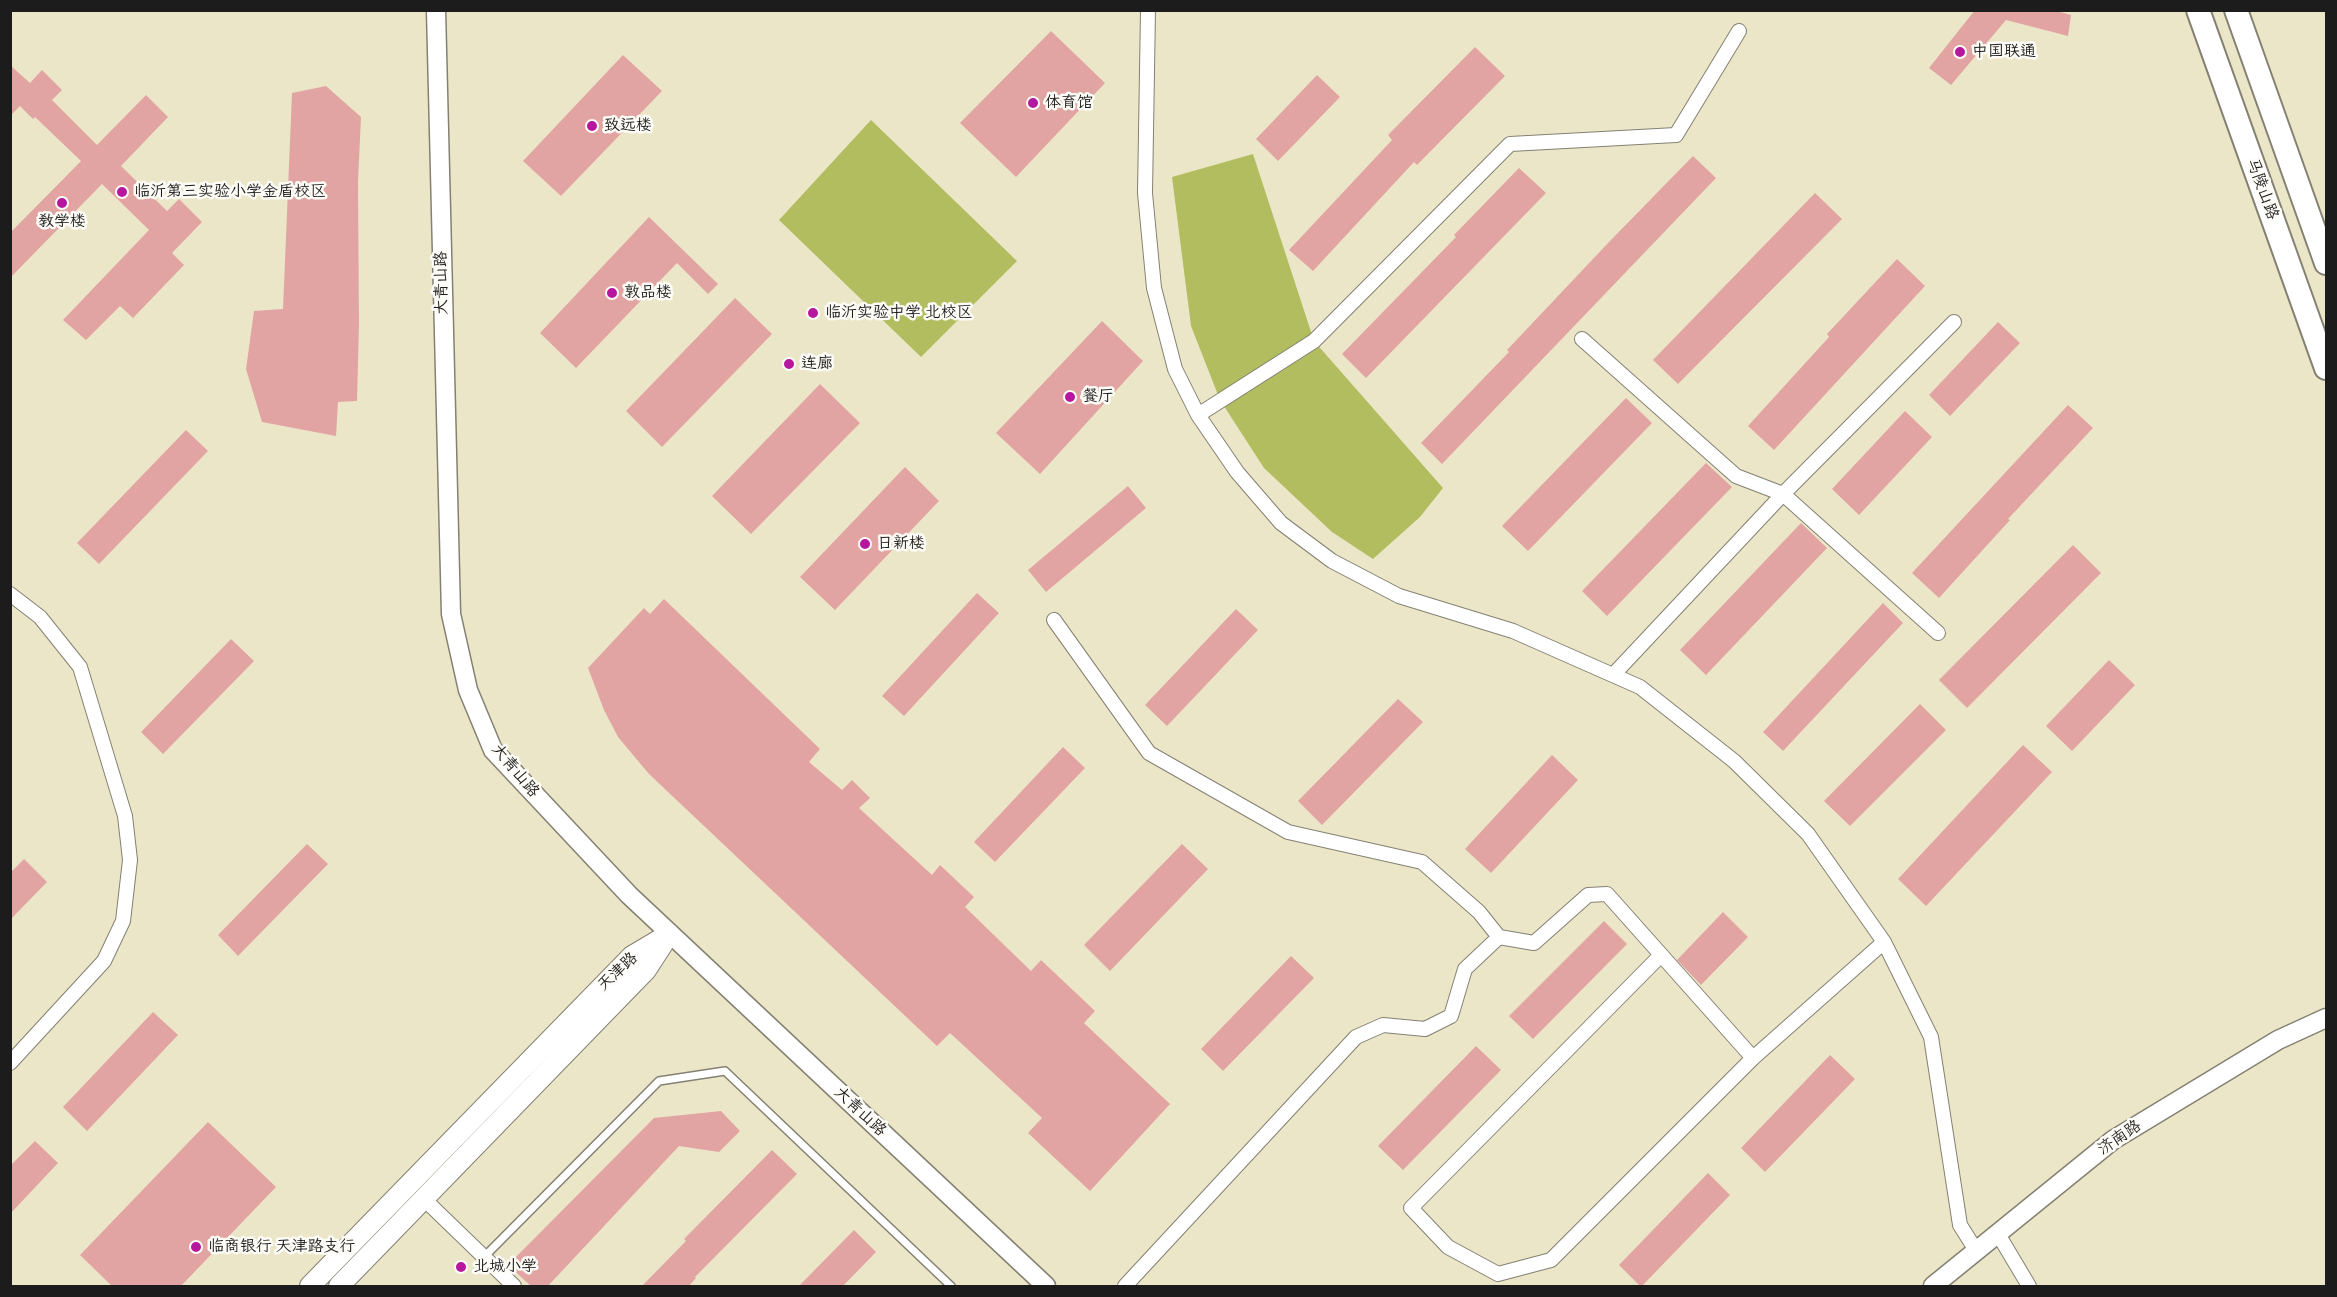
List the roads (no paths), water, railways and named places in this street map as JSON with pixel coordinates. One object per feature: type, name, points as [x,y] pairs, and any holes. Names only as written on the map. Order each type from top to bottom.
[{"type":"main road","points":[[2236,10],[2326,263]]},
{"type":"main road","name":"马陵山路","points":[[2198,11],[2326,368]]},
{"type":"main road","name":"天津路","points":[[339,1287],[646,970],[669,934]]},
{"type":"main road","name":"天津路","points":[[310,1287],[632,956],[669,934]]},
{"type":"street","name":"大青山路","points":[[436,10],[451,614],[468,690],[493,750],[629,896],[1046,1287]]},
{"type":"street","points":[[1148,10],[1145,193],[1155,288],[1175,369],[1198,415],[1237,472],[1281,523],[1332,561],[1399,596],[1513,631],[1640,687],[1734,761],[1808,834],[1884,942],[1930,1037],[1960,1225],[1977,1252]]},
{"type":"street","points":[[1198,415],[1314,341],[1510,144],[1676,135],[1739,31]]},
{"type":"street","points":[[1613,675],[1783,494],[1954,322]]},
{"type":"street","points":[[1582,339],[1736,476],[1783,494],[1938,633]]},
{"type":"street","points":[[10,594],[40,617],[80,667],[125,816],[130,860],[123,921],[104,961],[10,1063]]},
{"type":"street","points":[[1054,620],[1149,753],[1288,832],[1422,862],[1479,912],[1499,937],[1534,943],[1588,895],[1607,894],[1753,1058]]},
{"type":"street","points":[[1125,1287],[1356,1037],[1383,1025],[1425,1029],[1451,1016],[1465,969],[1499,937]]},
{"type":"street","points":[[1661,955],[1411,1208],[1448,1247],[1498,1274],[1551,1260],[1753,1058],[1884,942]]},
{"type":"street","name":"济南路","points":[[1933,1287],[2113,1140],[2278,1040],[2326,1018]]},
{"type":"street","points":[[424,1199],[514,1287]]},
{"type":"street","points":[[1998,1234],[2029,1287]]},
{"type":"lane","points":[[484,1257],[659,1081],[725,1071],[951,1287]]},
{"type":"place","name":"中国联通","points":[[1960,52]]},
{"type":"place","name":"体育馆","points":[[1033,103]]},
{"type":"place","name":"致远楼","points":[[592,126]]},
{"type":"place","name":"临沂第三实验小学金盾校区","points":[[122,192]]},
{"type":"place","name":"教学楼","points":[[62,203]]},
{"type":"place","name":"敦品楼","points":[[612,293]]},
{"type":"place","name":"临沂实验中学 北校区","points":[[813,313]]},
{"type":"place","name":"连廊","points":[[789,364]]},
{"type":"place","name":"餐厅","points":[[1070,397]]},
{"type":"place","name":"日新楼","points":[[865,544]]},
{"type":"place","name":"临商银行 天津路支行","points":[[196,1247]]},
{"type":"place","name":"北城小学","points":[[461,1267]]}]
